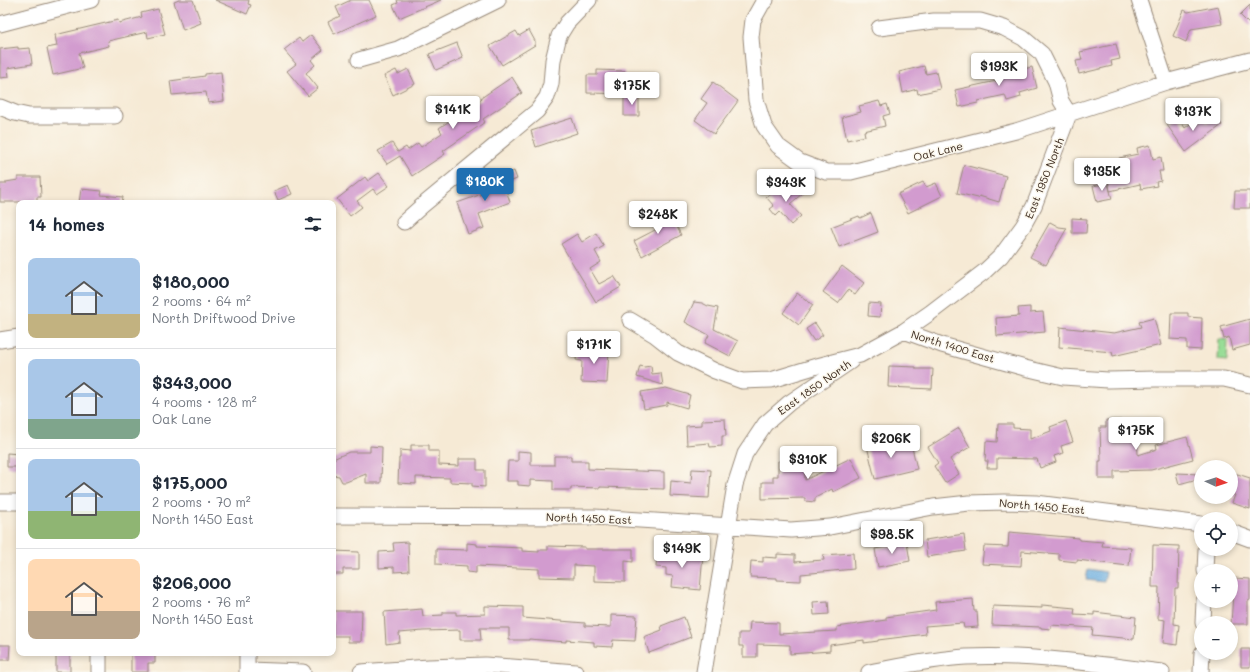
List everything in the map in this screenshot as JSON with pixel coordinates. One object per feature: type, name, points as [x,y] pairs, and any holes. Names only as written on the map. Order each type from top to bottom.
[{"type":"street","points":[[0,24],[91,0]]},
{"type":"street","points":[[359,60],[398,49],[498,0]]},
{"type":"street","points":[[404,222],[537,111],[548,97],[551,84],[553,60],[559,36],[567,23],[589,0]]},
{"type":"street","name":"Oak Lane","points":[[766,0],[753,20],[751,37],[756,100],[764,126],[778,146],[800,162],[826,172],[851,172],[1016,131],[1166,82],[1250,60]]},
{"type":"street","points":[[1139,0],[1166,82]]},
{"type":"street","points":[[879,28],[934,21],[980,21],[1004,28],[1023,38],[1042,54],[1056,82],[1061,101],[1069,114]]},
{"type":"street","points":[[0,107],[15,113],[30,116],[115,116]]},
{"type":"street","name":"East 1950 North","points":[[904,331],[930,314],[985,271],[1012,242],[1024,226],[1034,206],[1069,114]]},
{"type":"street","name":"North 1400 East","points":[[630,320],[655,335],[678,353],[715,371],[742,381],[771,380],[860,355],[904,331],[942,344],[1025,368],[1063,377],[1108,380],[1224,379],[1250,385]]},
{"type":"street","points":[[0,340],[16,337]]},
{"type":"street","name":"East 1850 North","points":[[704,672],[735,485],[745,454],[765,424],[789,403],[860,355]]},
{"type":"street","points":[[0,502],[16,502]]},
{"type":"street","name":"North 1450 East","points":[[336,516],[594,517],[790,530],[830,527],[933,507],[969,503],[1004,502],[1036,503],[1194,523]]},
{"type":"street","points":[[1238,535],[1250,539]]},
{"type":"street","points":[[99,656],[99,672]]},
{"type":"street","points":[[247,656],[247,671],[303,672]]},
{"type":"street","points":[[870,672],[931,666],[966,657],[1027,657],[1083,662],[1156,672]]},
{"type":"street","points":[[1201,672],[1202,660]]},
{"type":"street","points":[[361,672],[485,665],[576,672]]},
{"type":"green space","points":[[1219,339],[1228,340],[1227,361],[1218,360]]},
{"type":"water","points":[[1088,569],[1106,572],[1104,582],[1086,580]]},
{"type":"building","points":[[179,0],[193,0],[201,23],[183,30],[174,2]]},
{"type":"building","points":[[215,0],[249,0],[248,4],[251,5],[247,14]]},
{"type":"building","points":[[351,0],[369,0],[376,15],[334,34],[328,22],[340,16],[336,7]]},
{"type":"building","points":[[397,0],[441,0],[399,18],[393,5],[398,3]]},
{"type":"building","points":[[1250,5],[1250,25],[1240,15]]},
{"type":"building","points":[[1218,6],[1222,24],[1191,29],[1186,42],[1173,36],[1184,10],[1188,12]]},
{"type":"building","points":[[158,9],[165,34],[148,38],[147,32],[108,41],[109,46],[79,53],[83,68],[53,75],[47,48],[57,46],[55,35],[118,20],[119,23],[142,17],[141,13]]},
{"type":"building","points":[[529,30],[535,41],[535,45],[502,65],[490,46],[516,31],[519,36]]},
{"type":"building","points":[[311,35],[323,50],[311,60],[315,65],[306,73],[318,88],[308,96],[287,71],[296,64],[284,50],[299,38],[302,42]]},
{"type":"building","points":[[457,43],[463,58],[436,70],[429,54]]},
{"type":"building","points":[[1116,44],[1120,59],[1111,61],[1112,66],[1079,74],[1076,61],[1082,60],[1080,52]]},
{"type":"building","points":[[18,47],[18,49],[30,48],[32,64],[8,68],[9,77],[0,78],[0,49]]},
{"type":"building","points":[[924,66],[926,74],[936,72],[940,89],[918,94],[917,89],[903,93],[899,72]]},
{"type":"building","points":[[1010,67],[1011,72],[1032,67],[1037,88],[1020,93],[1021,97],[1007,101],[1005,95],[959,107],[955,90],[1001,80],[998,70]]},
{"type":"building","points":[[408,69],[415,84],[393,95],[384,76],[396,70],[398,74]]},
{"type":"building","points":[[597,70],[625,71],[625,79],[633,79],[632,94],[587,93],[587,75],[597,75]]},
{"type":"building","points":[[221,72],[224,101],[208,103],[206,92],[172,95],[170,81]]},
{"type":"building","points":[[512,77],[522,93],[483,119],[485,122],[443,151],[445,154],[412,176],[400,156],[387,164],[378,151],[392,143],[398,152],[406,147],[408,150],[418,143],[421,147],[442,133],[439,128]]},
{"type":"building","points":[[713,82],[738,101],[714,134],[695,120],[707,103],[701,99]]},
{"type":"building","points":[[624,95],[639,95],[639,116],[624,116]]},
{"type":"building","points":[[879,101],[881,106],[887,104],[890,114],[883,116],[885,126],[864,131],[865,136],[847,140],[842,117],[861,112],[859,106]]},
{"type":"building","points":[[1178,117],[1185,128],[1194,121],[1196,124],[1204,118],[1207,123],[1216,117],[1222,125],[1186,152],[1167,125]]},
{"type":"building","points":[[572,118],[577,133],[536,147],[531,131]]},
{"type":"building","points":[[1150,145],[1153,159],[1161,157],[1163,171],[1159,171],[1161,181],[1156,182],[1157,186],[1141,189],[1140,184],[1110,191],[1107,174],[1122,171],[1119,158],[1138,154],[1137,148]]},
{"type":"building","points":[[964,165],[1006,176],[999,202],[979,196],[978,198],[957,193]]},
{"type":"building","points":[[514,171],[517,179],[504,184],[510,202],[479,214],[484,228],[468,234],[457,203],[485,193],[482,184]]},
{"type":"building","points":[[379,173],[389,186],[377,194],[373,189],[357,201],[362,207],[350,216],[337,199],[365,177],[368,181]]},
{"type":"building","points":[[18,177],[40,177],[41,197],[37,197],[37,200],[0,202],[0,184],[6,184],[6,182],[18,180]]},
{"type":"building","points":[[794,182],[803,193],[790,204],[801,216],[791,225],[780,212],[776,216],[770,209],[774,206],[766,197],[777,188],[781,193]]},
{"type":"building","points":[[923,182],[926,187],[936,183],[942,196],[908,213],[898,194]]},
{"type":"building","points":[[1108,183],[1112,199],[1097,202],[1093,186]]},
{"type":"building","points":[[288,185],[292,194],[278,200],[274,191]]},
{"type":"building","points":[[81,189],[102,191],[101,195],[123,197],[122,200],[79,200]]},
{"type":"building","points":[[1235,191],[1250,191],[1250,208],[1234,208]]},
{"type":"building","points":[[663,212],[668,222],[673,219],[681,235],[642,256],[634,241],[657,229],[651,218]]},
{"type":"building","points":[[871,213],[878,232],[839,247],[831,227]]},
{"type":"building","points":[[1072,218],[1087,219],[1086,233],[1072,233]]},
{"type":"building","points":[[1050,222],[1059,227],[1067,228],[1046,265],[1030,257]]},
{"type":"building","points":[[596,233],[604,246],[595,251],[601,262],[590,269],[599,284],[614,276],[621,287],[596,302],[561,244],[577,234],[582,242]]},
{"type":"building","points":[[842,266],[864,283],[855,295],[848,290],[838,303],[823,292]]},
{"type":"building","points":[[797,293],[813,305],[799,325],[783,313]]},
{"type":"building","points":[[694,302],[718,308],[714,329],[738,341],[730,356],[705,343],[709,335],[685,322]]},
{"type":"building","points":[[869,303],[881,304],[880,317],[868,316]]},
{"type":"building","points":[[1030,307],[1030,313],[1043,312],[1045,332],[997,336],[996,318],[1019,316],[1018,308]]},
{"type":"building","points":[[1171,313],[1188,313],[1188,317],[1202,318],[1201,350],[1187,349],[1187,340],[1170,339]]},
{"type":"building","points":[[1154,318],[1161,345],[1113,356],[1112,352],[1059,347],[1060,327],[1114,333],[1141,327],[1139,322]]},
{"type":"building","points":[[1250,319],[1250,345],[1232,350],[1229,337],[1224,339],[1221,327]]},
{"type":"building","points":[[815,323],[823,335],[814,341],[806,329]]},
{"type":"building","points":[[577,348],[609,350],[607,383],[581,382],[582,361],[576,360]]},
{"type":"building","points":[[640,366],[651,366],[652,374],[661,373],[663,385],[637,377]]},
{"type":"building","points":[[889,366],[933,369],[932,389],[888,387]]},
{"type":"building","points":[[666,388],[690,395],[687,408],[667,402],[667,405],[644,409],[641,392]]},
{"type":"building","points":[[725,419],[726,436],[722,436],[722,446],[710,447],[709,443],[687,445],[686,426],[702,425],[702,420]]},
{"type":"building","points":[[1106,420],[1121,420],[1121,425],[1134,424],[1134,434],[1137,434],[1138,455],[1157,449],[1156,445],[1187,437],[1193,459],[1151,470],[1114,471],[1114,479],[1099,479],[1099,461],[1101,461],[1100,427],[1106,427]]},
{"type":"building","points":[[1066,421],[1073,442],[1061,446],[1063,453],[1054,456],[1056,462],[1040,468],[1037,459],[997,458],[997,468],[987,468],[988,461],[985,461],[986,441],[997,442],[998,424],[1013,424],[1013,428],[1030,429],[1030,439],[1051,431],[1050,427]]},
{"type":"building","points":[[959,428],[970,447],[950,459],[959,474],[945,483],[934,466],[938,463],[928,447]]},
{"type":"building","points":[[881,438],[883,449],[911,443],[917,469],[875,479],[866,442]]},
{"type":"building","points":[[411,445],[429,445],[429,451],[439,451],[439,465],[459,466],[459,459],[477,459],[477,470],[485,470],[485,487],[472,486],[472,483],[450,482],[450,478],[416,477],[416,484],[398,483],[400,450],[411,451]]},
{"type":"building","points":[[370,446],[382,447],[381,483],[366,483],[366,474],[346,482],[342,482],[339,476],[336,476],[336,458],[349,452],[370,452]]},
{"type":"building","points":[[518,451],[531,452],[531,465],[554,465],[554,456],[571,456],[571,461],[588,461],[588,469],[664,472],[664,489],[571,487],[571,490],[553,490],[553,481],[530,480],[530,486],[518,485],[518,481],[507,481],[508,461],[518,461]]},
{"type":"building","points":[[7,453],[16,454],[16,467],[7,467]]},
{"type":"building","points":[[786,455],[797,455],[797,460],[804,460],[805,480],[851,458],[861,478],[833,492],[832,489],[815,498],[815,502],[805,501],[805,498],[762,499],[762,482],[773,482],[773,476],[778,476],[778,461],[786,461]]},
{"type":"building","points":[[692,469],[711,470],[709,498],[670,496],[671,481],[691,483]]},
{"type":"building","points":[[1176,473],[1194,474],[1194,480],[1179,484]]},
{"type":"building","points":[[1238,474],[1250,478],[1250,509],[1235,504],[1238,504]]},
{"type":"building","points":[[1009,532],[1079,538],[1079,540],[1103,542],[1102,546],[1131,548],[1129,566],[1077,560],[1077,562],[1059,560],[1059,554],[1022,551],[1021,566],[982,564],[984,546],[1008,547]]},
{"type":"building","points":[[964,534],[966,551],[927,557],[925,540]]},
{"type":"building","points":[[408,542],[409,571],[394,572],[394,567],[379,568],[379,552],[394,551],[393,543]]},
{"type":"building","points":[[467,543],[477,544],[477,546],[522,548],[522,551],[539,552],[539,550],[548,550],[548,546],[585,547],[585,549],[633,549],[633,562],[625,561],[625,582],[594,581],[594,566],[574,565],[574,578],[539,577],[539,569],[476,566],[476,573],[467,572],[467,566],[436,564],[436,549],[467,550]]},
{"type":"building","points":[[907,543],[910,561],[878,567],[875,549]]},
{"type":"building","points":[[1153,545],[1179,546],[1178,588],[1175,588],[1174,624],[1179,625],[1177,645],[1163,643],[1165,620],[1158,619],[1159,587],[1152,587]]},
{"type":"building","points":[[336,551],[359,552],[359,569],[343,569],[343,574],[336,574]]},
{"type":"building","points":[[657,551],[703,555],[700,590],[672,587],[673,576],[666,575],[666,568],[656,567]]},
{"type":"building","points":[[853,553],[854,569],[801,574],[801,581],[750,577],[751,561],[763,562],[763,557],[777,558],[777,554],[795,555],[795,562],[824,560],[823,555]]},
{"type":"building","points":[[1238,578],[1250,579],[1248,624],[1238,624],[1238,616],[1232,616],[1232,608],[1238,608]]},
{"type":"building","points":[[973,599],[974,611],[977,611],[978,627],[964,628],[963,623],[925,626],[926,634],[864,643],[864,640],[830,645],[830,651],[790,654],[790,645],[757,644],[757,657],[743,657],[743,646],[739,646],[739,633],[749,633],[750,622],[779,623],[779,634],[837,631],[837,627],[886,620],[886,617],[936,610],[935,602]]},
{"type":"building","points":[[828,601],[829,614],[814,615],[813,602]]},
{"type":"building","points":[[1042,605],[1075,608],[1074,614],[1094,615],[1094,612],[1136,617],[1134,639],[1092,635],[1093,628],[1051,625],[1051,629],[1041,627],[992,625],[993,606],[1042,608]]},
{"type":"building","points":[[485,606],[523,607],[523,618],[585,623],[585,626],[611,627],[611,615],[637,616],[635,641],[613,640],[612,647],[594,646],[594,642],[566,640],[566,642],[529,639],[509,640],[509,628],[480,628],[481,640],[460,640],[460,630],[423,631],[399,633],[400,642],[386,644],[384,612],[422,609],[423,616],[443,615],[443,612],[456,612],[456,615],[485,614]]},
{"type":"building","points":[[336,611],[362,611],[361,642],[348,642],[348,636],[336,636]]},
{"type":"building","points":[[684,617],[691,637],[649,653],[644,637],[662,630],[661,626]]},
{"type":"building","points":[[0,645],[10,645],[9,660],[0,660]]},
{"type":"building","points":[[1241,649],[1250,649],[1250,667],[1241,667]]},
{"type":"building","points":[[56,656],[70,656],[70,672],[56,672]]},
{"type":"building","points":[[131,656],[155,656],[155,663],[148,663],[148,672],[131,672]]}]
